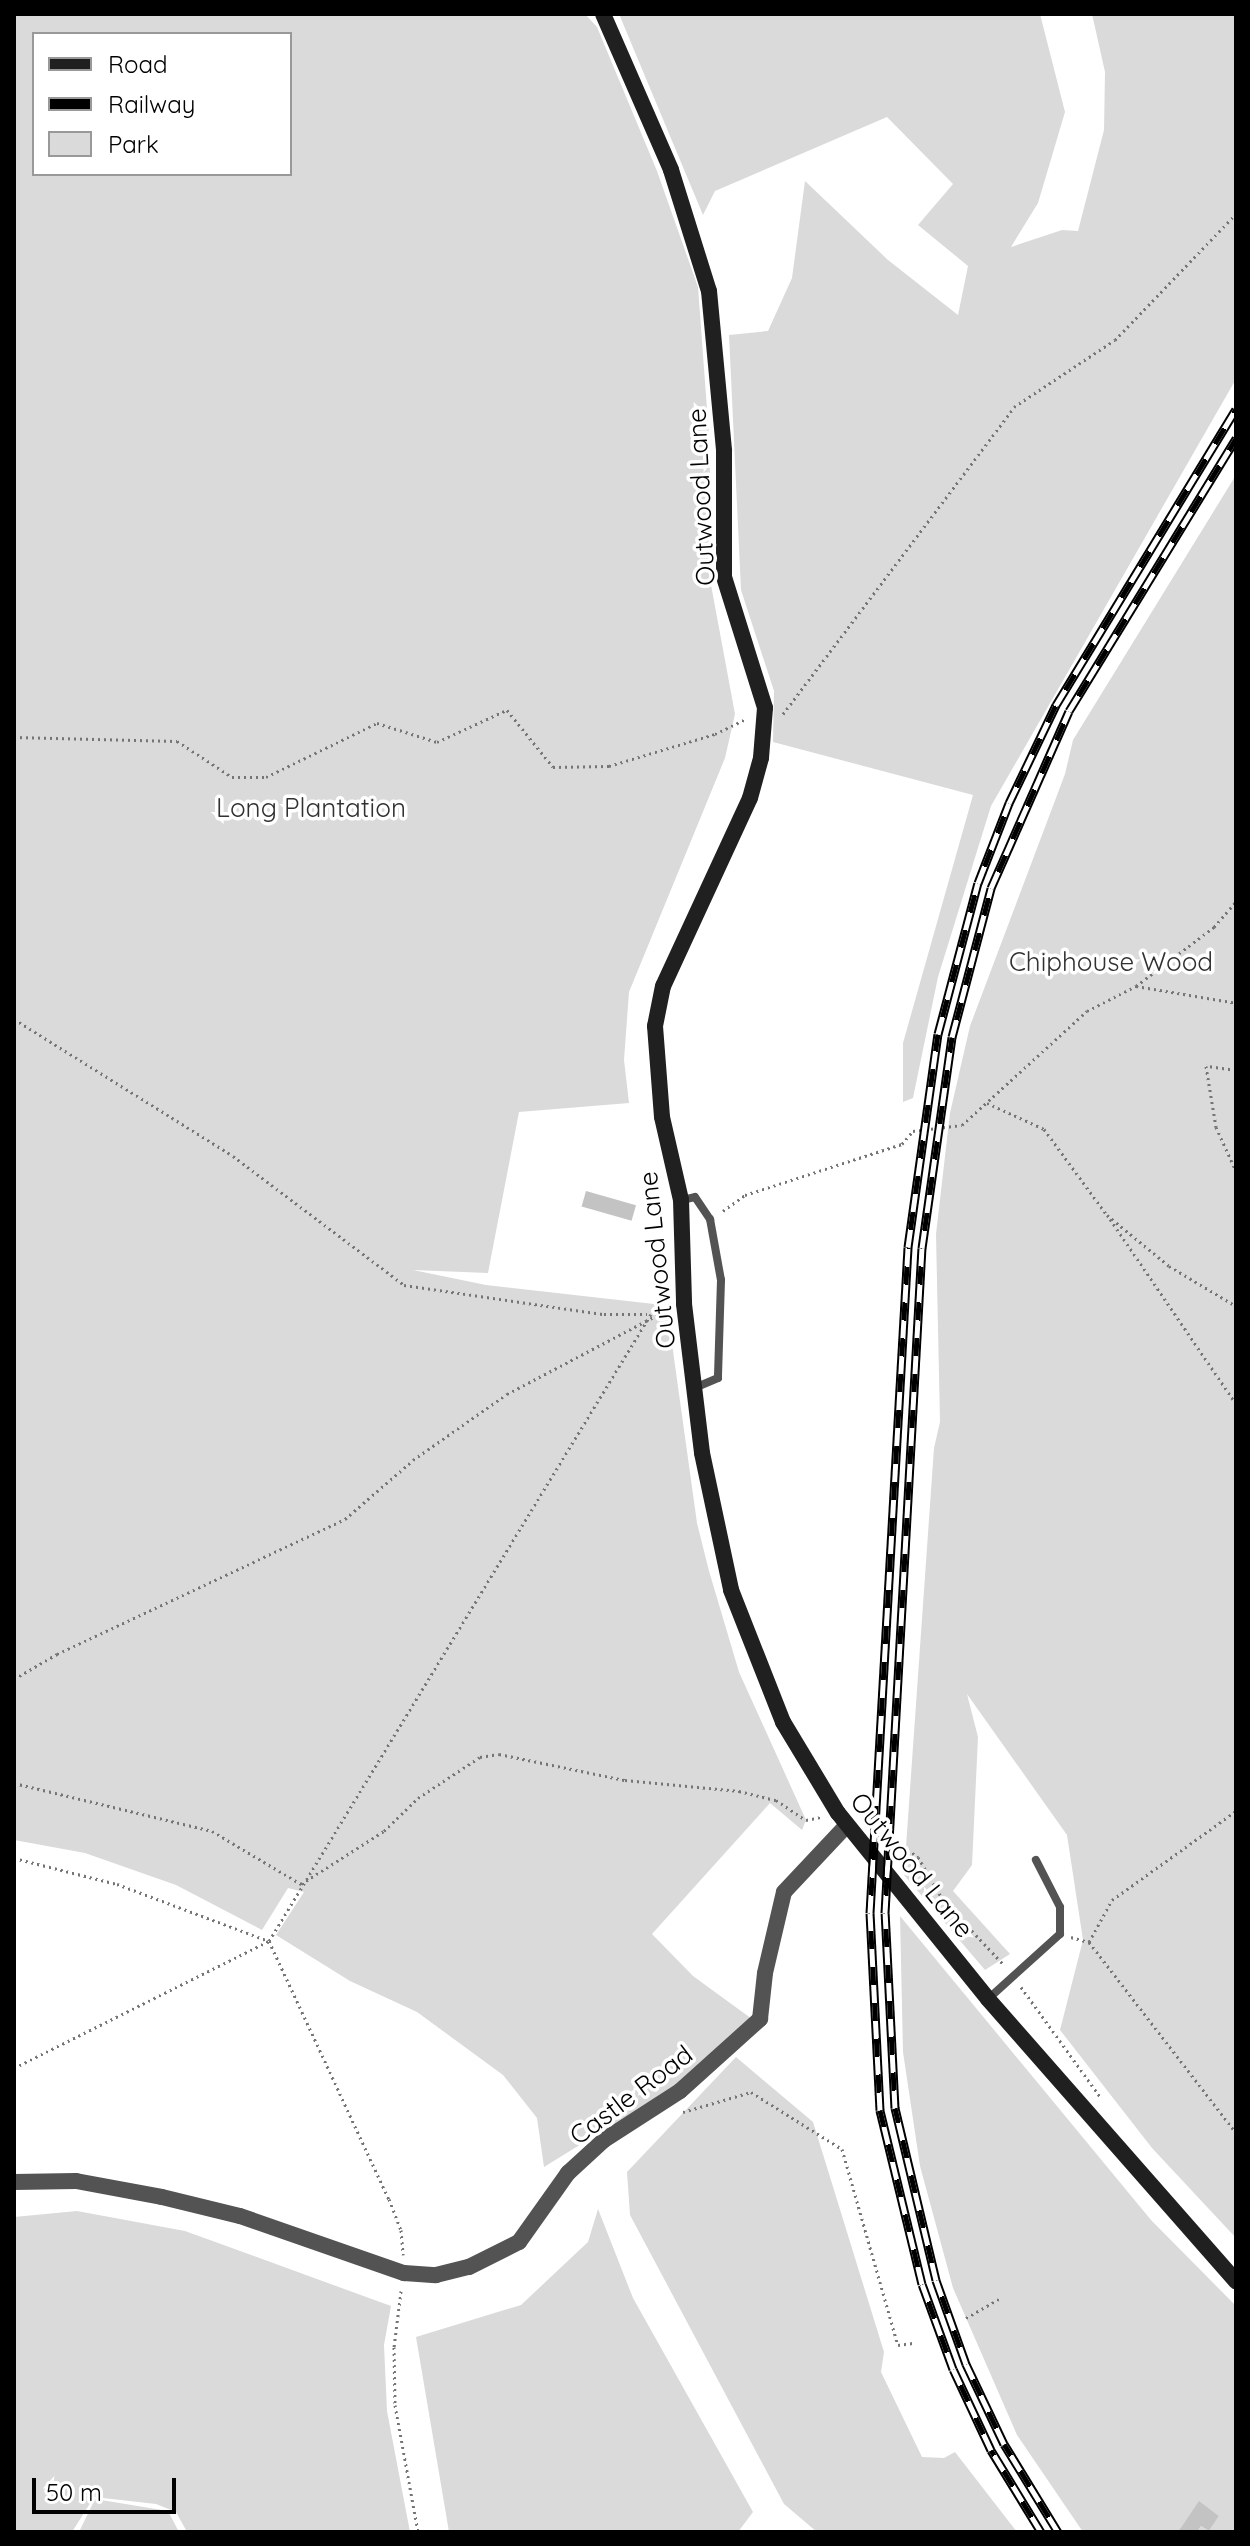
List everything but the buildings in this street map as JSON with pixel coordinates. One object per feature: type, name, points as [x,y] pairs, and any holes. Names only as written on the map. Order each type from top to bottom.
[{"type":"main road","name":"Outwood Lane","points":[[603,14],[671,170],[709,291],[724,451],[724,577],[765,708],[761,758],[750,798],[659,1002],[657,1072],[681,1200],[684,1304],[718,1536],[749,1646],[783,1722],[842,1819],[988,1999],[1236,2281]]},
{"type":"street","name":"Castle Road","points":[[14,2182],[76,2181],[162,2197],[240,2216],[404,2273],[436,2275],[469,2267],[519,2242],[568,2173],[604,2140],[680,2091],[729,2051],[760,2019],[765,1973],[784,1892],[842,1819]]},
{"type":"lane","points":[[681,1200],[695,1197],[710,1219],[721,1280],[723,1340],[718,1378],[695,1388]]},
{"type":"lane","points":[[988,1999],[1060,1934],[1060,1907],[1036,1860]]},
{"type":"path","points":[[782,715],[1014,407],[1115,340],[1236,214]]},
{"type":"path","points":[[14,737],[177,741],[232,777],[266,777],[377,723],[437,742],[507,710],[553,767],[609,766],[715,734],[765,708]]},
{"type":"path","points":[[710,1219],[745,1195],[902,1144],[913,1131],[962,1125],[1087,1011],[1136,986],[1214,927],[1236,902]]},
{"type":"path","points":[[1136,986],[1236,1003]]},
{"type":"path","points":[[14,1019],[233,1156],[404,1285],[604,1314],[651,1314]]},
{"type":"path","points":[[1236,1070],[1206,1066],[1216,1127],[1236,1171]]},
{"type":"path","points":[[987,1103],[1044,1129],[1107,1215],[1236,1404]]},
{"type":"path","points":[[1107,1215],[1169,1266],[1236,1306]]},
{"type":"path","points":[[14,1679],[57,1654],[345,1519],[413,1460],[507,1394],[663,1310]]},
{"type":"path","points":[[14,2068],[269,1941],[651,1314]]},
{"type":"path","points":[[301,1884],[384,1831],[418,1798],[480,1757],[499,1754],[625,1780],[739,1791],[776,1800],[806,1820],[862,1818],[899,1839],[918,1857],[943,1900],[1013,1975],[1107,2106]]},
{"type":"path","points":[[14,1783],[212,1831],[301,1884]]},
{"type":"path","points":[[1089,1942],[1112,1900],[1236,1811]]},
{"type":"path","points":[[14,1858],[117,1884],[269,1941],[401,2230],[404,2273],[394,2347],[395,2405],[418,2532]]},
{"type":"path","points":[[1060,1934],[1089,1942],[1236,2133]]},
{"type":"path","points":[[681,2112],[751,2092],[842,2149],[898,2345],[913,2343]]},
{"type":"path","points":[[966,2318],[999,2299]]},
{"type":"green space","name":"Long Plantation","points":[[14,14],[585,14],[597,27],[657,171],[698,287],[710,450],[709,574],[735,714],[725,758],[629,992],[624,1060],[629,1103],[519,1112],[488,1273],[413,1270],[486,1285],[654,1304],[668,1315],[697,1523],[709,1571],[739,1672],[806,1820],[802,1830],[770,1803],[652,1934],[693,1976],[752,2019],[688,2078],[544,2167],[537,2118],[503,2075],[417,2012],[350,1981],[276,1935],[304,1892],[288,1888],[262,1930],[176,1885],[85,1853],[14,1840]]},
{"type":"green space","points":[[619,14],[1040,14],[1065,112],[1038,203],[1011,247],[1062,230],[1078,231],[1104,130],[1105,72],[1092,14],[1236,14],[1236,379],[991,806],[938,977],[913,1098],[903,1102],[903,1043],[973,795],[773,742],[774,691],[741,590],[729,335],[768,331],[792,278],[805,181],[888,260],[958,315],[968,266],[918,225],[953,184],[887,117],[715,191],[703,215]]},
{"type":"green space","name":"Chiphouse Wood","points":[[1236,475],[1236,2238],[1152,2148],[1060,2030],[1083,1940],[1067,1835],[967,1694],[978,1737],[972,1865],[953,1891],[1010,1954],[985,1970],[904,1875],[934,1448],[940,1422],[936,1234],[950,1113],[970,1026],[1065,774],[1073,740]]},
{"type":"green space","points":[[900,1916],[1151,2220],[1236,2306],[1236,2532],[1197,2532],[1201,2526],[1209,2531],[1219,2516],[1199,2502],[1181,2528],[1185,2532],[1083,2532],[1017,2435],[953,2288],[920,2166],[903,2052]]},
{"type":"green space","points":[[736,2057],[813,2122],[884,2352],[881,2372],[922,2457],[944,2458],[955,2452],[1017,2532],[817,2532],[784,2504],[630,2215],[627,2172]]},
{"type":"green space","points":[[598,2209],[633,2298],[753,2512],[738,2532],[449,2532],[416,2337],[521,2305],[588,2242]]},
{"type":"green space","points":[[77,2211],[185,2231],[391,2306],[384,2345],[387,2411],[410,2532],[187,2532],[176,2512],[156,2504],[94,2497],[72,2532],[14,2532],[14,2217]]},
{"type":"green space","points":[[95,2499],[168,2511],[179,2532],[79,2532]]},
{"type":"railway","points":[[1041,2532],[991,2450],[953,2369],[922,2284],[880,2110],[870,1913],[908,1247],[938,1034],[978,883],[1009,803],[1056,705],[1236,409]]},
{"type":"railway","points":[[1058,2532],[1004,2444],[966,2364],[936,2280],[895,2108],[885,1913],[922,1248],[952,1037],[991,888],[1069,711],[1236,438]]}]
